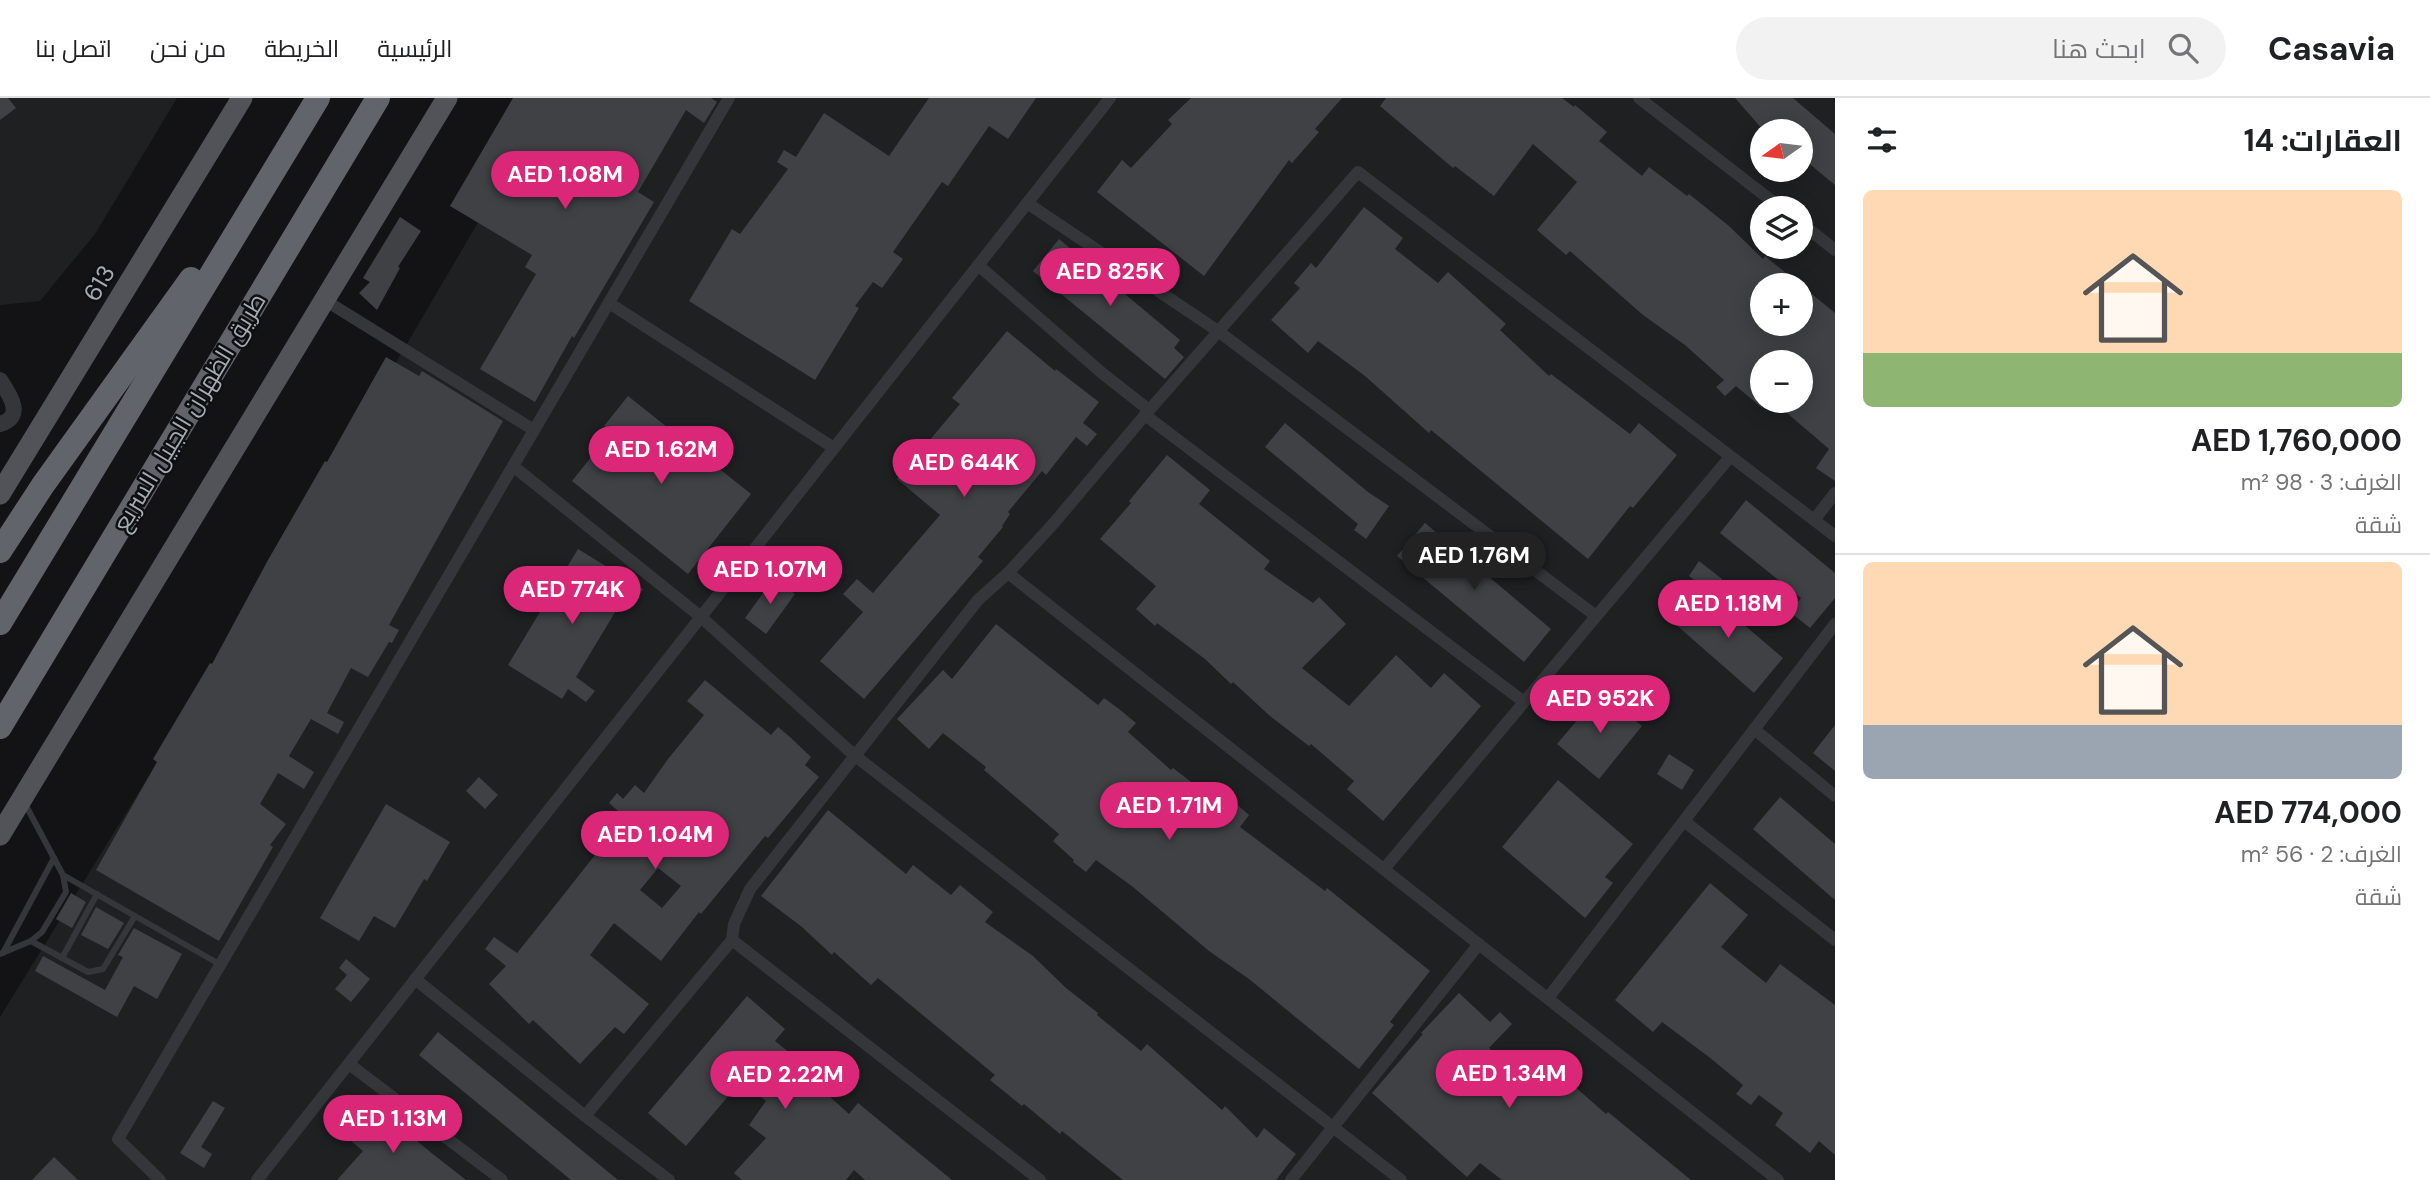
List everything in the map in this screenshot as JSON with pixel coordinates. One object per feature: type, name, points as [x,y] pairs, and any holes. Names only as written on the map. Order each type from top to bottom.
[{"type":"highway","points":[[0,623],[318,98]]},
{"type":"highway","name":"طريق الظهران الجبيل السريع","points":[[0,727],[378,98]]},
{"type":"highway","points":[[0,551],[43,485],[300,128]]},
{"type":"main road","name":"613","points":[[0,494],[242,98]]},
{"type":"main road","points":[[0,835],[447,98]]},
{"type":"street","points":[[160,1180],[118,1139],[729,98]]},
{"type":"street","points":[[257,1180],[350,1070],[415,979],[1110,98]]},
{"type":"street","points":[[1639,98],[1766,196]]},
{"type":"street","points":[[585,1116],[732,940],[734,924],[751,889],[978,600],[1008,573],[1054,523],[1147,412],[1358,172],[1835,536]]},
{"type":"street","points":[[1027,203],[1218,331],[1596,616]]},
{"type":"street","points":[[1813,233],[1835,250]]},
{"type":"street","points":[[978,265],[1147,412],[1524,702]]},
{"type":"street","points":[[323,299],[534,430]]},
{"type":"street","points":[[609,303],[834,448]]},
{"type":"street","points":[[0,380],[12,397],[14,414],[10,420],[0,424]]},
{"type":"street","points":[[1384,869],[1730,457]]},
{"type":"street","points":[[513,466],[701,617],[854,755],[1401,1180]]},
{"type":"street","points":[[1814,520],[1835,493]]},
{"type":"street","points":[[1008,573],[1778,1180]]},
{"type":"street","points":[[1548,998],[1835,624]]},
{"type":"street","points":[[1754,729],[1835,796]]},
{"type":"street","points":[[1684,821],[1835,940]]},
{"type":"street","points":[[732,940],[1040,1180]]},
{"type":"street","points":[[1291,1180],[1479,944]]},
{"type":"street","points":[[415,979],[669,1180]]},
{"type":"street","points":[[350,1070],[502,1180]]},
{"type":"lane","points":[[1,954],[31,941],[42,932],[66,892],[63,875],[22,798]]},
{"type":"lane","points":[[1,954],[54,858]]},
{"type":"lane","points":[[63,875],[221,965]]},
{"type":"lane","points":[[62,958],[97,894]]},
{"type":"lane","points":[[31,941],[88,972],[103,969],[135,916]]},
{"type":"shaded area","points":[[0,98],[177,98],[95,234],[40,301],[0,305]]},
{"type":"shaded area","points":[[551,98],[1835,98],[1835,1180],[0,1180],[0,1017],[239,630]]},
{"type":"building","points":[[0,98],[8,98],[16,108],[0,120]]},
{"type":"building","points":[[513,98],[711,98],[717,102],[704,123],[686,110],[638,192],[654,202],[535,402],[480,369],[536,274],[525,267],[532,255],[450,206]]},
{"type":"building","points":[[929,98],[1036,98],[1008,139],[989,126],[948,186],[942,182],[893,252],[903,259],[882,288],[873,282],[855,306],[859,308],[815,380],[689,301],[732,229],[740,234],[788,169],[777,162],[784,150],[796,157],[824,113],[889,156]]},
{"type":"building","points":[[1191,98],[1342,98],[1315,129],[1319,132],[1292,163],[1289,160],[1204,276],[1097,192],[1122,160],[1131,168],[1172,124],[1168,120]]},
{"type":"building","points":[[1386,98],[1562,98],[1574,107],[1575,105],[1607,132],[1599,141],[1642,176],[1649,167],[1729,226],[1750,246],[1750,259],[1769,259],[1786,273],[1750,273],[1750,336],[1813,336],[1813,295],[1835,313],[1835,481],[1816,468],[1829,449],[1787,413],[1813,413],[1813,350],[1750,350],[1750,398],[1736,386],[1725,396],[1716,387],[1724,380],[1685,345],[1643,315],[1570,251],[1566,255],[1537,230],[1577,182],[1533,144],[1494,196],[1455,166],[1453,168],[1380,106]]},
{"type":"building","points":[[1735,98],[1793,98],[1835,134],[1835,185],[1813,167],[1813,119],[1753,119]]},
{"type":"building","points":[[1364,207],[1403,238],[1395,249],[1438,283],[1448,272],[1506,324],[1500,330],[1549,376],[1551,374],[1630,434],[1639,423],[1677,455],[1633,508],[1630,506],[1588,559],[1431,430],[1429,433],[1365,376],[1318,341],[1308,353],[1271,320],[1300,288],[1294,283],[1311,263],[1316,268]]},
{"type":"building","points":[[400,217],[421,231],[398,267],[400,268],[377,310],[359,293],[370,282],[363,278]]},
{"type":"building","points":[[1059,239],[1180,340],[1174,348],[1184,357],[1165,379],[1033,271]]},
{"type":"building","points":[[1007,331],[1055,371],[1056,369],[1099,402],[1083,423],[1097,434],[1087,446],[1076,437],[1046,475],[1042,471],[1008,512],[1010,514],[1003,527],[978,557],[983,561],[864,699],[820,661],[863,612],[843,594],[857,579],[873,593],[940,515],[897,479],[960,404],[952,398]]},
{"type":"building","points":[[386,357],[419,376],[422,371],[503,421],[389,625],[399,630],[392,643],[389,642],[368,677],[351,668],[327,713],[344,722],[338,734],[311,719],[289,756],[314,772],[304,789],[278,773],[260,804],[286,824],[270,845],[273,847],[219,941],[96,870],[157,762],[153,759],[210,663],[212,664],[268,560]]},
{"type":"building","points":[[628,396],[751,494],[688,574],[572,481],[611,432],[604,426]]},
{"type":"building","points":[[1285,423],[1368,492],[1389,506],[1366,539],[1354,530],[1358,524],[1265,447]]},
{"type":"building","points":[[1167,455],[1210,490],[1199,504],[1270,561],[1264,569],[1313,603],[1319,597],[1346,624],[1302,668],[1349,706],[1396,655],[1431,688],[1444,673],[1481,706],[1383,821],[1347,789],[1354,781],[1311,744],[1309,746],[1270,716],[1205,659],[1157,623],[1155,626],[1136,609],[1156,586],[1100,539]]},
{"type":"building","points":[[1746,500],[1835,573],[1835,598],[1810,628],[1790,612],[1801,598],[1720,533]]},
{"type":"building","points":[[1425,523],[1551,629],[1524,662],[1397,556]]},
{"type":"building","points":[[578,549],[643,589],[633,606],[623,599],[576,677],[595,691],[586,702],[568,689],[562,699],[508,665]]},
{"type":"building","points":[[1699,561],[1722,579],[1711,593],[1689,576]]},
{"type":"building","points":[[774,578],[795,594],[766,634],[745,618]]},
{"type":"building","points":[[1701,588],[1783,658],[1754,693],[1673,622]]},
{"type":"building","points":[[996,624],[1098,705],[1104,698],[1119,709],[1136,723],[1128,732],[1171,770],[1173,768],[1212,798],[1219,789],[1249,815],[1240,827],[1325,891],[1327,888],[1430,971],[1390,1022],[1394,1025],[1359,1069],[1096,860],[1086,872],[1073,862],[1074,860],[1053,841],[1059,834],[984,770],[986,767],[943,733],[929,749],[897,719],[943,670],[952,679]]},
{"type":"building","points":[[705,680],[771,735],[778,727],[790,737],[811,757],[805,765],[819,777],[768,838],[765,836],[701,914],[699,912],[661,961],[614,923],[590,955],[649,1004],[624,1034],[615,1027],[580,1064],[533,1020],[529,1024],[489,984],[506,966],[485,949],[494,937],[517,953],[625,817],[609,803],[617,793],[623,799],[635,785],[644,793],[704,715],[687,701]],"holes":[[[658,868],[681,886],[662,908],[640,890]]]},
{"type":"building","points":[[1601,692],[1642,726],[1599,779],[1557,744]]},
{"type":"building","points":[[1835,725],[1835,771],[1813,753]]},
{"type":"building","points":[[1669,754],[1694,770],[1682,790],[1657,774]]},
{"type":"building","points":[[479,777],[498,795],[485,809],[466,791]]},
{"type":"building","points":[[1558,780],[1633,844],[1605,877],[1613,883],[1585,918],[1502,847]]},
{"type":"building","points":[[1780,797],[1835,844],[1835,900],[1753,829]]},
{"type":"building","points":[[386,804],[450,842],[395,928],[374,916],[359,941],[320,918]]},
{"type":"building","points":[[828,810],[906,874],[913,865],[951,895],[960,885],[993,912],[985,922],[1033,956],[1066,988],[1141,1051],[1147,1044],[1222,1110],[1225,1106],[1257,1138],[1264,1128],[1296,1154],[1276,1180],[1123,1180],[1062,1131],[1060,1134],[990,1080],[995,1075],[878,978],[871,985],[834,952],[832,955],[802,927],[761,896]]},
{"type":"building","points":[[1710,883],[1748,915],[1721,947],[1766,983],[1780,964],[1835,1005],[1835,1155],[1819,1141],[1810,1153],[1775,1125],[1783,1113],[1759,1095],[1751,1105],[1736,1094],[1743,1085],[1709,1057],[1662,1022],[1653,1032],[1615,1000]]},
{"type":"building","points":[[71,893],[86,902],[72,928],[56,919]]},
{"type":"building","points":[[96,907],[124,923],[108,949],[81,935]]},
{"type":"building","points":[[134,928],[182,954],[157,999],[134,986],[117,1017],[35,971],[43,956],[105,990],[123,957],[118,955]]},
{"type":"building","points":[[346,959],[370,979],[351,1002],[335,989],[347,975],[339,968]]},
{"type":"building","points":[[1459,993],[1490,1022],[1500,1012],[1512,1024],[1489,1048],[1517,1071],[1534,1051],[1606,1114],[1608,1112],[1691,1180],[1502,1180],[1480,1163],[1467,1177],[1372,1093],[1423,1034],[1421,1033]]},
{"type":"building","points":[[747,996],[785,1029],[775,1041],[810,1069],[806,1075],[849,1114],[858,1103],[952,1180],[865,1180],[854,1170],[846,1180],[742,1180],[734,1173],[766,1138],[749,1125],[766,1101],[741,1081],[686,1146],[648,1113]]},
{"type":"building","points":[[438,1032],[618,1180],[571,1180],[419,1055]]},
{"type":"building","points":[[213,1101],[225,1108],[201,1147],[212,1154],[204,1168],[180,1153]]},
{"type":"building","points":[[377,1107],[466,1180],[337,1180],[363,1151],[349,1139]]},
{"type":"building","points":[[54,1157],[78,1180],[32,1180]]}]
